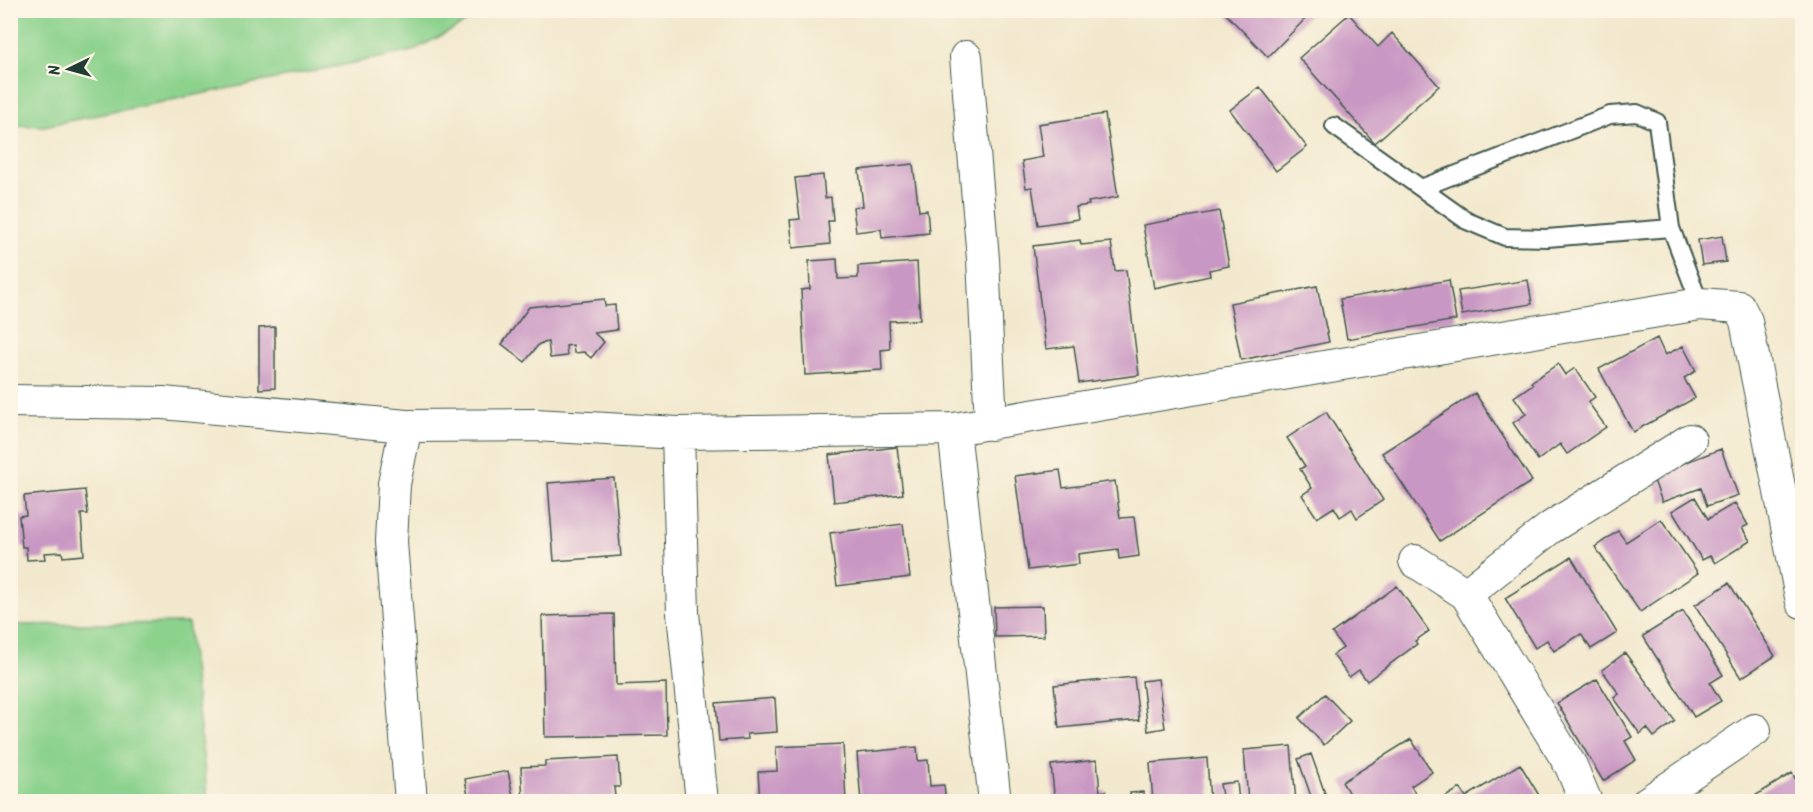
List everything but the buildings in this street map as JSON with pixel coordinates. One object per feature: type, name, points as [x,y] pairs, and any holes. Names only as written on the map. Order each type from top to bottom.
[{"type":"street","points":[[966,57],[983,259],[991,424]]},
{"type":"street","points":[[10,401],[163,403],[406,426],[535,425],[678,433],[954,429],[1700,304],[1739,307],[1746,321],[1803,603]]},
{"type":"street","points":[[406,426],[394,484],[391,542],[411,801]]},
{"type":"street","points":[[954,429],[995,801]]},
{"type":"street","points":[[678,433],[683,613],[702,801]]},
{"type":"street","points":[[1466,594],[1550,528],[1690,440]]},
{"type":"street","points":[[1415,561],[1466,594],[1571,766],[1586,801]]},
{"type":"street","points":[[1648,801],[1755,730]]},
{"type":"lane","points":[[1421,188],[1610,116],[1637,113],[1657,122],[1671,228],[1700,304]]},
{"type":"lane","points":[[1334,126],[1467,221],[1505,237],[1547,238],[1671,228]]},
{"type":"green space","points":[[11,10],[488,11],[412,51],[44,126],[11,125]]},
{"type":"green space","points":[[188,623],[208,801],[11,801],[11,625]]}]
